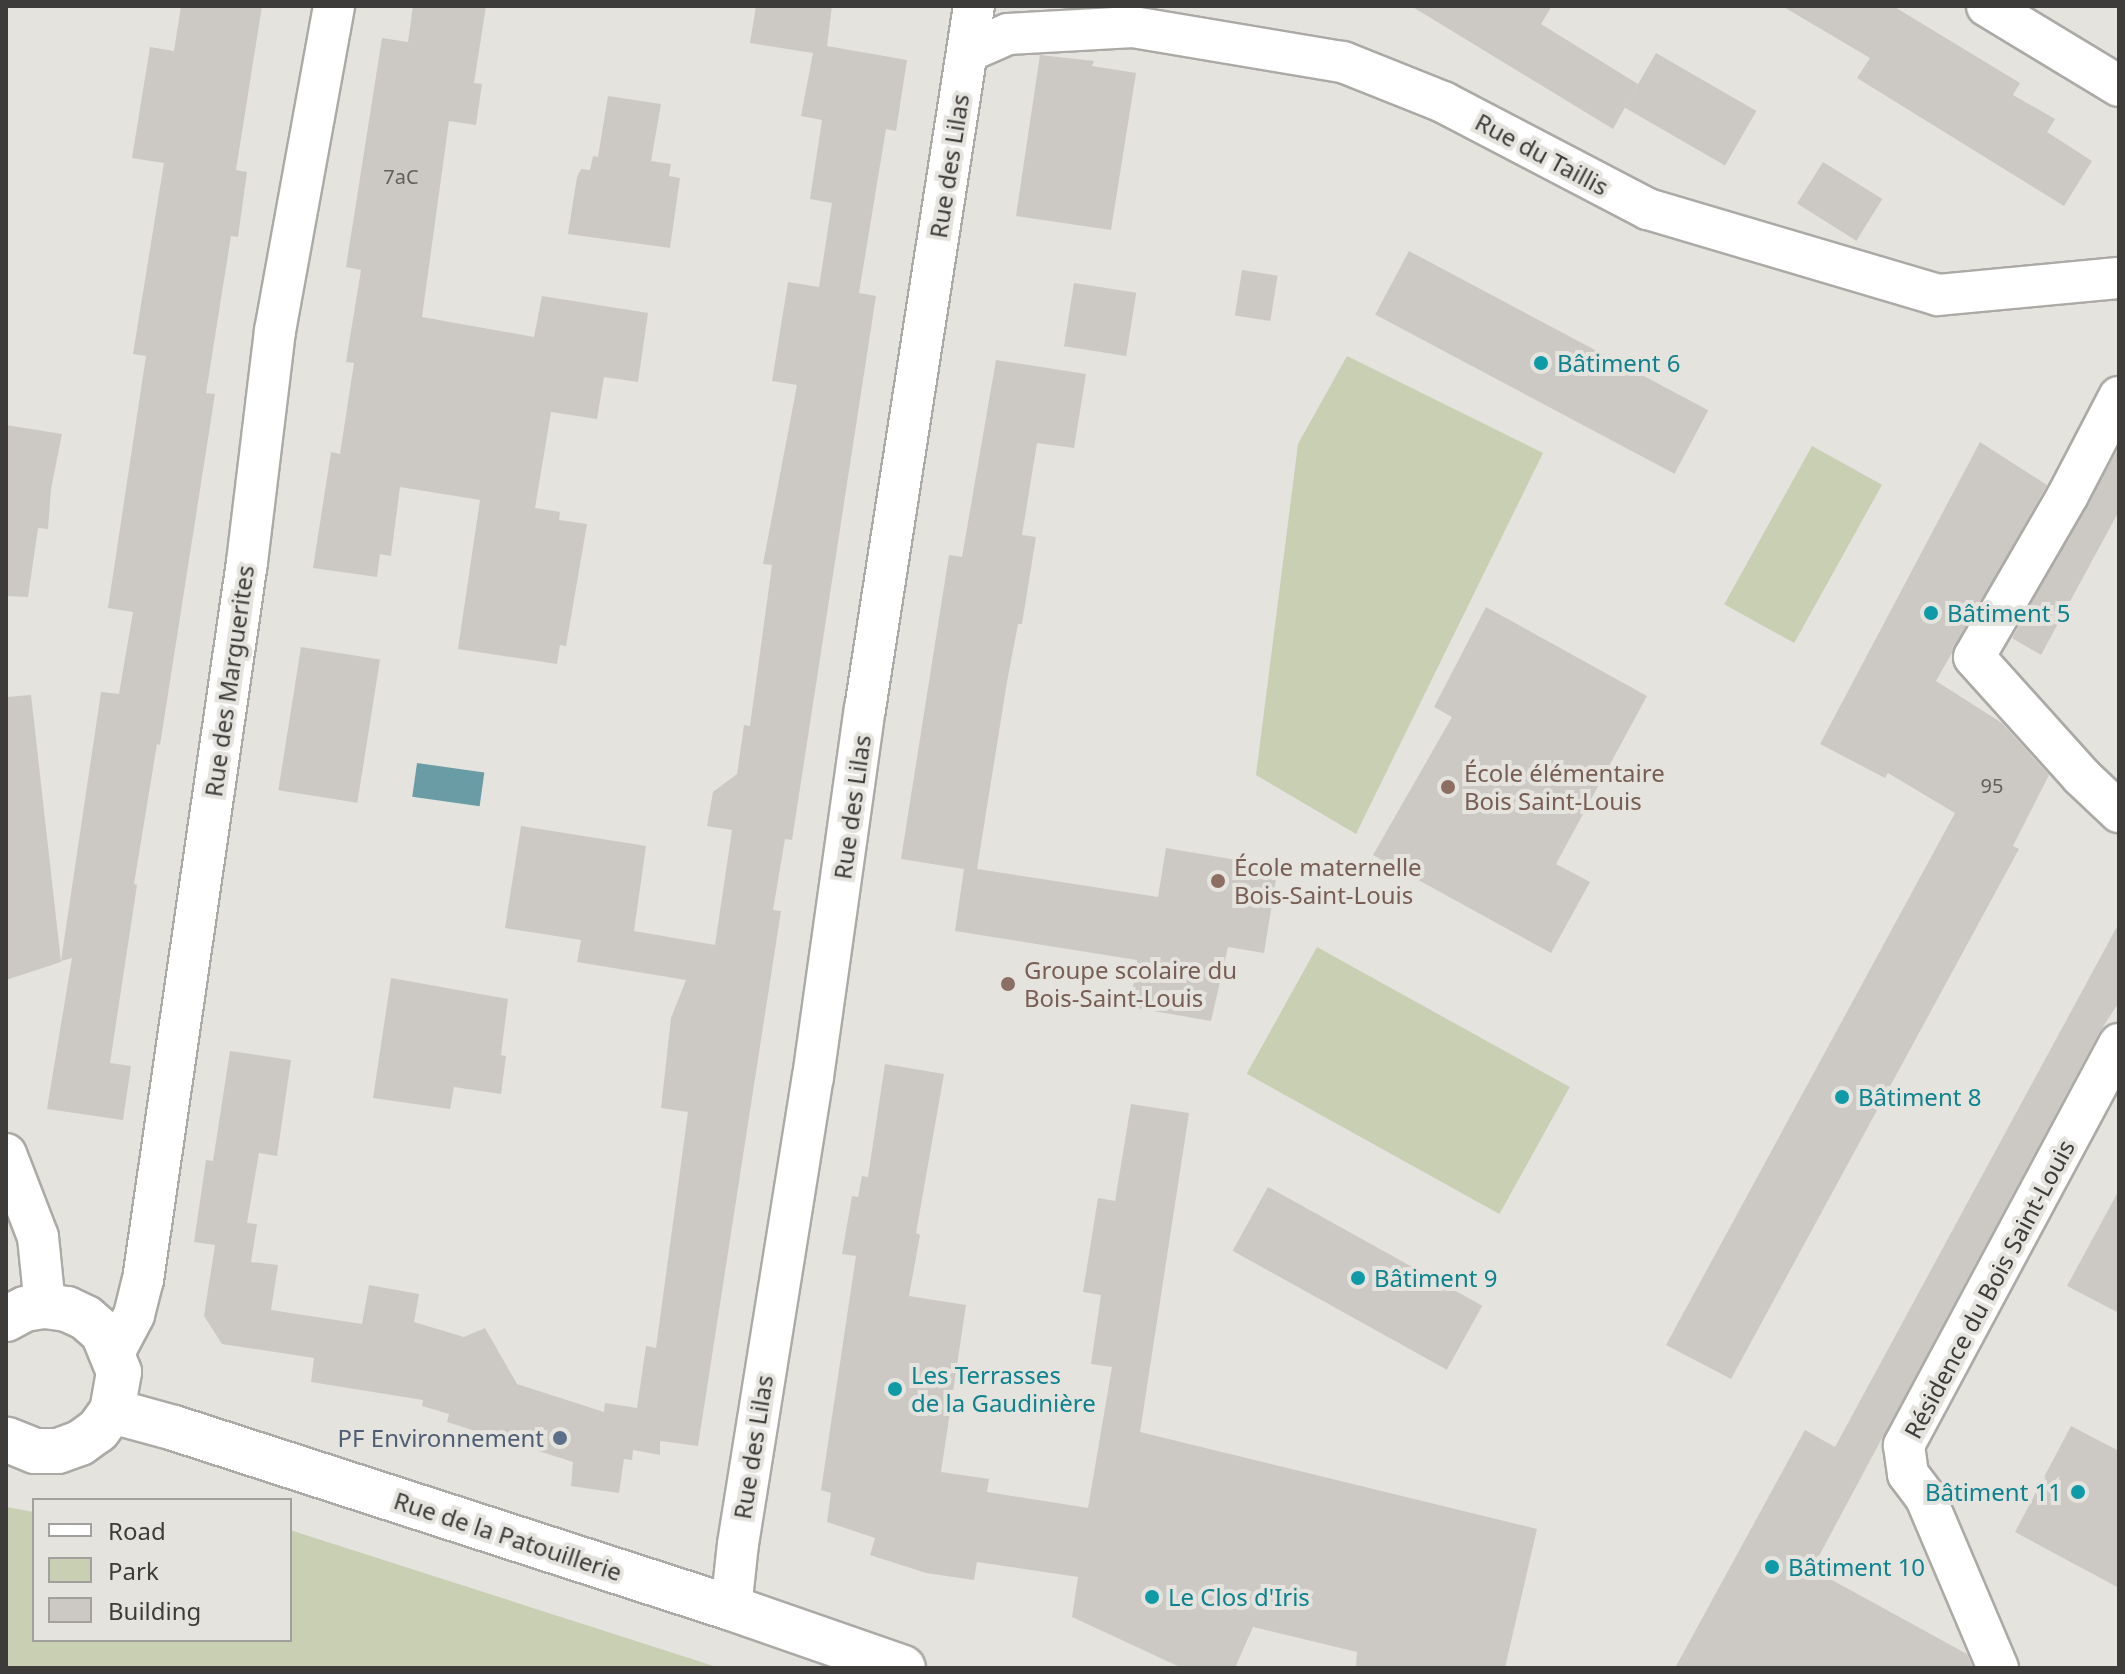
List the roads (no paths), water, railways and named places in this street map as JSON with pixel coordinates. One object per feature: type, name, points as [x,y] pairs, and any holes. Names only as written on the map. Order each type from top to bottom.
[{"type":"street","name":"Rue des Marguerites","points":[[114,1353],[134,1315],[143,1280],[247,562],[275,331],[334,6]]},
{"type":"street","name":"Rue des Lilas","points":[[731,1608],[738,1544],[813,1077],[865,709],[974,6]]},
{"type":"street","points":[[1987,6],[2119,86]]},
{"type":"street","name":"Rue du Taillis","points":[[967,52],[1008,34],[1133,27],[1343,62],[1443,102],[1648,209],[1938,295],[2119,278]]},
{"type":"street","points":[[2119,397],[2068,495],[1974,657],[2082,777],[2119,812]]},
{"type":"street","name":"Résidence du Bois Saint-Louis","points":[[1998,1668],[1926,1498],[1908,1474],[1904,1445],[2119,1044]]},
{"type":"street","points":[[6,1154],[38,1237],[25,1312],[67,1309],[86,1318],[103,1333],[114,1353],[119,1372],[118,1392],[112,1411],[98,1430],[80,1443],[58,1451],[35,1451],[6,1439]]},
{"type":"street","name":"Rue de la Patouillerie","points":[[112,1411],[174,1428],[731,1608],[903,1668]]},
{"type":"water","points":[[417,763],[484,772],[480,806],[412,797]]},
{"type":"place","name":"Bâtiment 6","points":[[1541,363]]},
{"type":"place","name":"Bâtiment 5","points":[[1931,613]]},
{"type":"place","name":"École élémentaire Bois Saint-Louis","points":[[1448,787]]},
{"type":"place","name":"École maternelle Bois-Saint-Louis","points":[[1218,881]]},
{"type":"place","name":"Groupe scolaire du Bois-Saint-Louis","points":[[1008,984]]},
{"type":"place","name":"Bâtiment 8","points":[[1842,1097]]},
{"type":"place","name":"Bâtiment 9","points":[[1358,1278]]},
{"type":"place","name":"Les Terrasses de la Gaudinière","points":[[895,1389]]},
{"type":"place","name":"PF Environnement","points":[[560,1438]]},
{"type":"place","name":"Bâtiment 11","points":[[2078,1492]]},
{"type":"place","name":"Bâtiment 10","points":[[1772,1567]]},
{"type":"place","name":"Le Clos d'Iris","points":[[1152,1597]]}]
